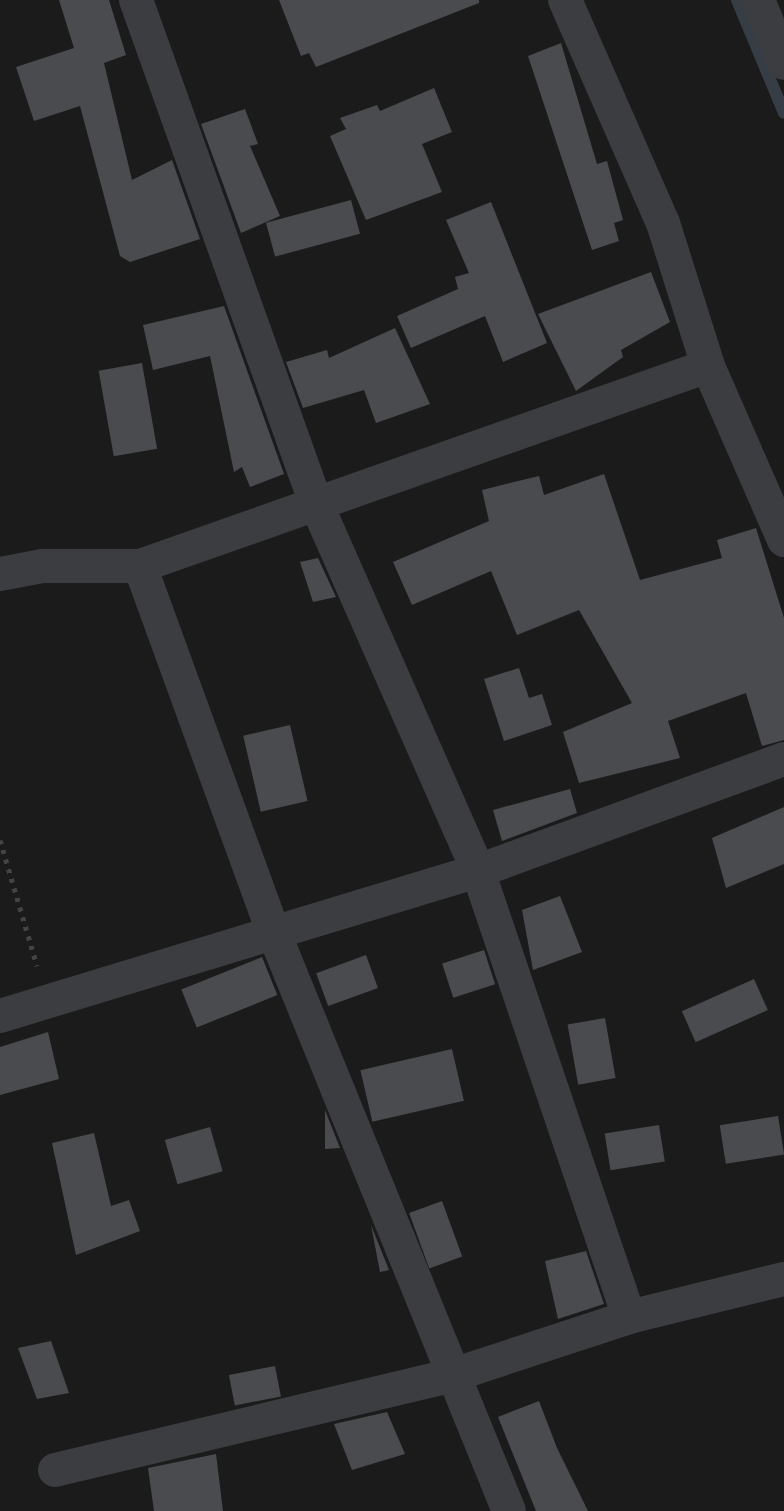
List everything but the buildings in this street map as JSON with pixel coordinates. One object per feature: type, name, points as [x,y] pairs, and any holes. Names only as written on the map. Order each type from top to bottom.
[{"type":"street","points":[[136,0],[315,501],[478,871],[629,1317]]},
{"type":"street","points":[[565,0],[663,223],[708,366],[784,540]]},
{"type":"street","points":[[758,0],[784,63]]},
{"type":"street","points":[[0,574],[42,566],[140,566],[315,501],[708,366]]},
{"type":"street","points":[[140,566],[272,928],[450,1376],[509,1511]]},
{"type":"street","points":[[0,1016],[48,1003],[272,928],[478,871],[784,759]]},
{"type":"street","points":[[55,1470],[450,1376],[629,1317],[784,1279]]},
{"type":"path","points":[[0,840],[48,1003]]},
{"type":"waterway","points":[[737,0],[784,113]]}]
